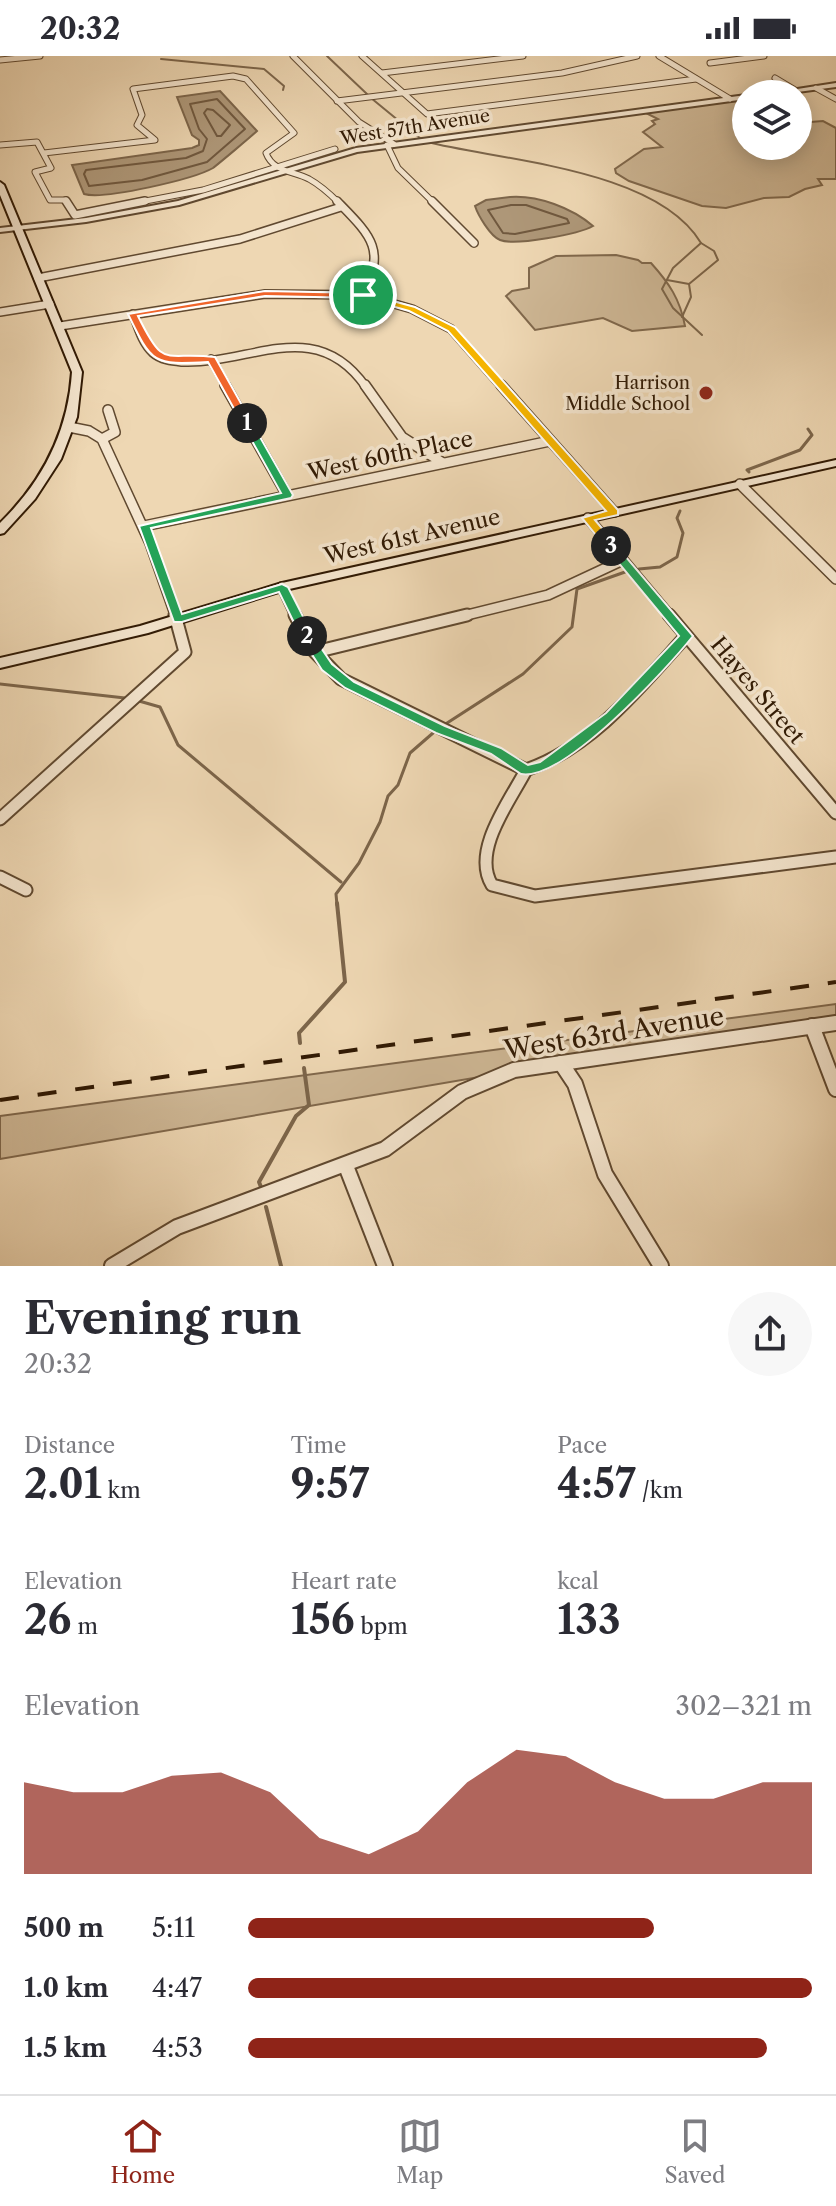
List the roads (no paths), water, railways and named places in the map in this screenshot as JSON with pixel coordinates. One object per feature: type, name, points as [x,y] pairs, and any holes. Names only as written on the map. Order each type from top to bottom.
[{"type":"main road","points":[[0,185],[77,372],[78,399],[69,427],[46,476],[0,530]]},
{"type":"main road","name":"West 61st Avenue","points":[[0,663],[178,620],[282,587],[836,463]]},
{"type":"street","points":[[0,60],[40,56]]},
{"type":"street","points":[[293,56],[359,122],[390,145],[398,168],[474,243]]},
{"type":"street","points":[[362,56],[427,114],[696,79]]},
{"type":"street","points":[[382,73],[523,56]]},
{"type":"street","points":[[337,101],[575,71],[637,56]]},
{"type":"street","points":[[659,56],[730,99]]},
{"type":"street","points":[[710,63],[764,56]]},
{"type":"street","points":[[44,153],[155,140],[137,125],[142,115],[133,89],[241,77],[294,133],[266,153],[275,167],[325,189],[376,253],[376,268],[363,295]]},
{"type":"street","points":[[812,88],[836,85]]},
{"type":"street","points":[[816,88],[836,99]]},
{"type":"street","name":"West 57th Avenue","points":[[0,230],[18,230],[154,208],[290,171],[339,154],[730,99]]},
{"type":"street","points":[[0,145],[37,142],[51,168],[35,172],[50,200],[65,200],[75,215],[203,190],[335,149]]},
{"type":"street","points":[[38,278],[240,239],[341,207]]},
{"type":"street","points":[[60,326],[265,294],[363,295],[412,309],[451,329],[614,512]]},
{"type":"street","points":[[0,312],[50,304]]},
{"type":"street","points":[[133,314],[149,348],[159,357],[172,361],[211,359],[288,346],[319,349],[347,361],[398,433],[443,463]]},
{"type":"street","points":[[211,359],[287,495]]},
{"type":"street","points":[[102,439],[115,432],[108,410]]},
{"type":"street","points":[[0,819],[185,652],[178,620],[144,526],[102,439],[89,431],[69,427]]},
{"type":"street","name":"West 60th Place","points":[[144,526],[550,441]]},
{"type":"street","points":[[740,484],[836,579]]},
{"type":"street","name":"Hayes Street","points":[[588,518],[836,813]]},
{"type":"street","points":[[315,652],[548,595],[623,560]]},
{"type":"street","points":[[821,564],[836,561]]},
{"type":"street","points":[[282,587],[315,652],[327,667],[349,685],[440,730],[496,751],[526,770],[545,766],[611,716],[686,636]]},
{"type":"street","points":[[526,770],[483,854],[485,876],[494,887],[535,896],[836,857]]},
{"type":"street","points":[[0,877],[26,890]]},
{"type":"street","name":"West 63rd Avenue","points":[[112,1266],[139,1245],[199,1215],[346,1166],[389,1147],[473,1085],[514,1070],[836,1023]]},
{"type":"street","points":[[812,1026],[836,1089]]},
{"type":"street","points":[[561,1063],[571,1073],[605,1176],[661,1266]]},
{"type":"street","points":[[346,1166],[385,1266]]},
{"type":"water","points":[[220,91],[257,131],[213,168],[188,178],[149,187],[110,194],[84,194],[72,165],[199,145],[177,97]]},
{"type":"water","points":[[532,198],[554,204],[593,226],[547,238],[500,240],[488,230],[475,206],[486,200]]},
{"type":"waterway","points":[[327,56],[368,95]]},
{"type":"waterway","points":[[161,59],[264,69],[284,86],[283,90]]},
{"type":"waterway","points":[[371,98],[421,139]]},
{"type":"waterway","points":[[427,142],[536,163],[615,184],[650,199],[680,218],[701,243]]},
{"type":"waterway","points":[[682,317],[662,289],[673,268],[701,243]]},
{"type":"waterway","points":[[689,284],[718,260],[714,251],[701,243]]},
{"type":"waterway","points":[[667,280],[689,284]]},
{"type":"waterway","points":[[682,317],[691,297],[689,284]]},
{"type":"waterway","points":[[682,317],[702,335]]},
{"type":"waterway","points":[[749,472],[747,470],[800,450],[812,435],[808,429]]},
{"type":"waterway","points":[[639,569],[660,567],[677,557],[683,533],[677,518],[680,511]]},
{"type":"waterway","points":[[444,725],[523,674],[572,627],[577,589],[625,572]]},
{"type":"waterway","points":[[0,684],[125,698]]},
{"type":"waterway","points":[[139,701],[160,707],[178,745],[341,882]]},
{"type":"waterway","points":[[337,905],[336,894],[359,863],[380,822],[388,796],[398,785],[410,753],[433,733]]},
{"type":"waterway","points":[[300,1043],[299,1033],[345,982],[337,903]]},
{"type":"waterway","points":[[261,1187],[259,1182],[296,1116],[309,1105],[304,1068]]},
{"type":"waterway","points":[[266,1207],[281,1266]]},
{"type":"railway","points":[[0,1100],[836,982]]},
{"type":"place","name":"Harrison Middle School","points":[[706,393]]}]
